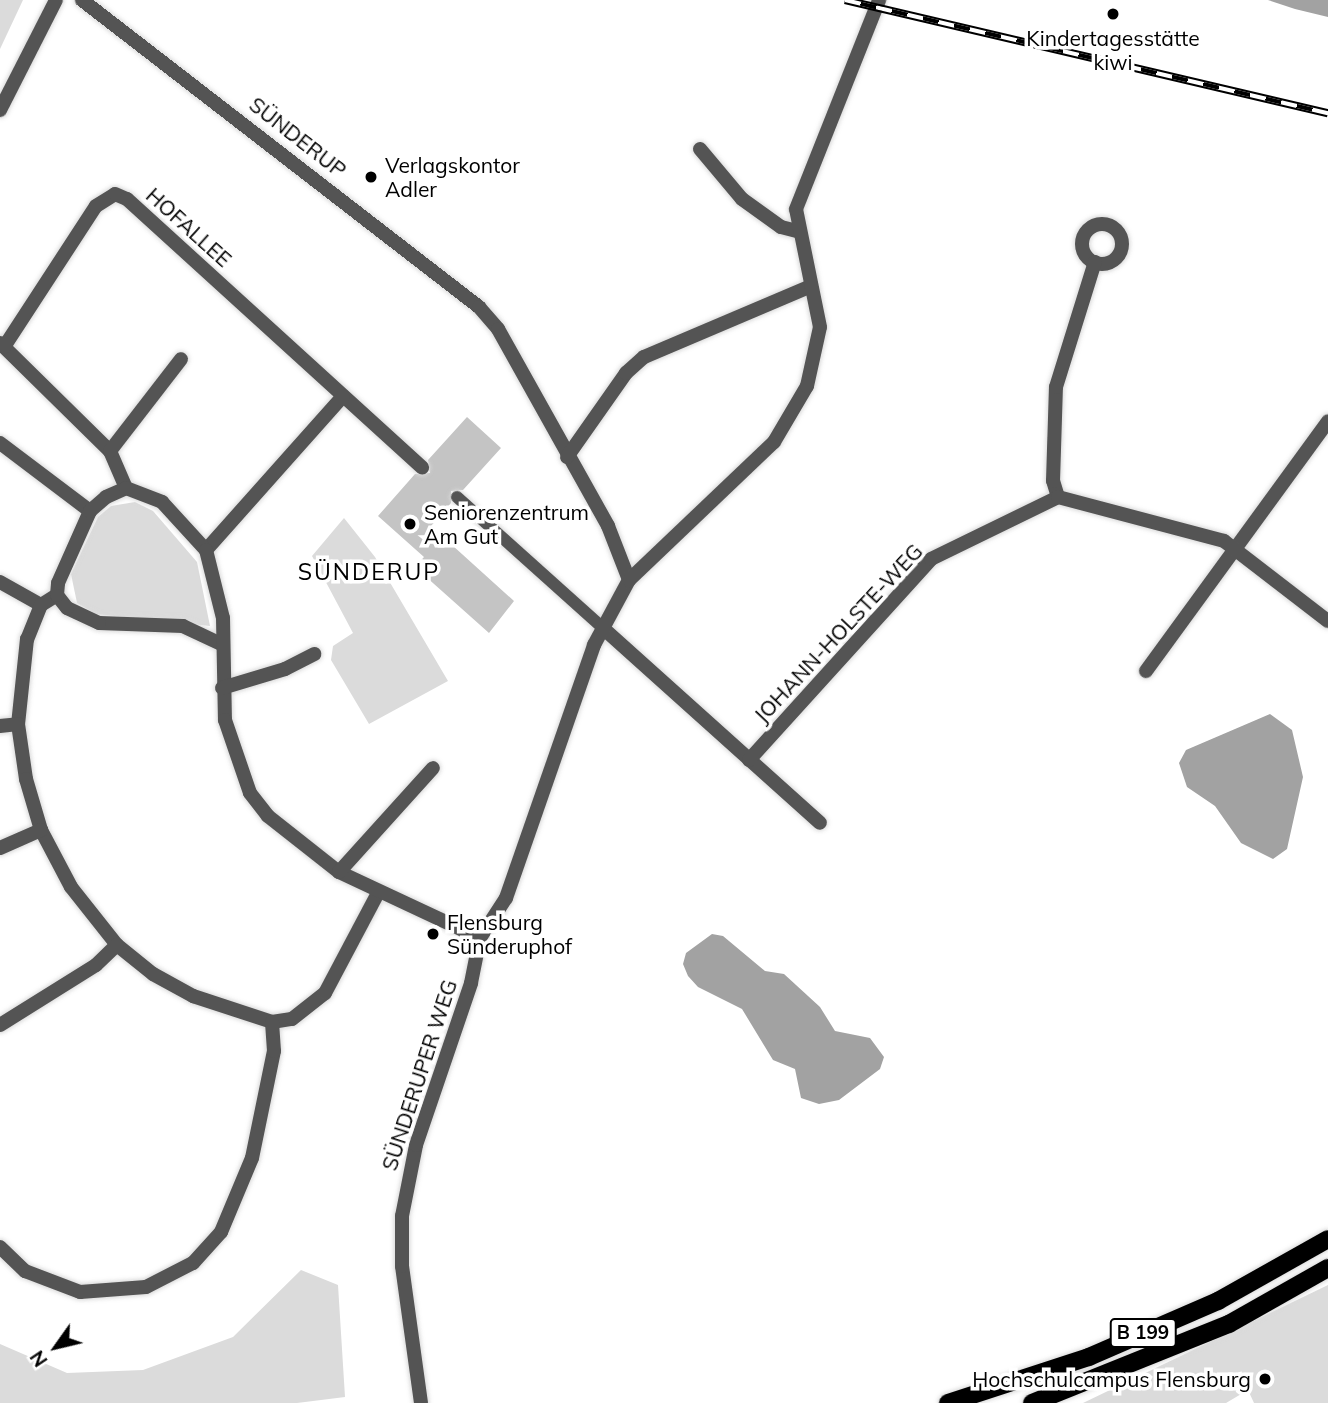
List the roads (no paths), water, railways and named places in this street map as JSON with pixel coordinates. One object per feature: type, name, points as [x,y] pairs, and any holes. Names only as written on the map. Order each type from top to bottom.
[{"type":"main road","name":"B 199","points":[[948,1403],[1089,1357],[1218,1301],[1328,1239]]},
{"type":"main road","name":"B 199","points":[[1032,1403],[1229,1324],[1328,1268]]},
{"type":"street","points":[[0,110],[56,0]]},
{"type":"street","name":"SÜNDERUP","points":[[82,0],[479,307],[498,329],[566,457],[622,554],[629,580]]},
{"type":"street","points":[[629,580],[791,419],[817,356],[820,327],[797,231],[796,209],[879,0]]},
{"type":"street","points":[[700,149],[743,199],[782,227],[797,231]]},
{"type":"street","name":"HOFALLEE","points":[[2,345],[96,206],[115,194],[422,467]]},
{"type":"street","points":[[1095,262],[1056,387],[1058,496],[1209,534],[1237,550],[1328,621]]},
{"type":"street","points":[[566,457],[626,373],[645,357],[811,286]]},
{"type":"street","points":[[2,345],[110,451],[126,488],[162,502],[206,550],[219,590],[222,688],[231,744],[250,793],[299,845],[339,872],[480,938]]},
{"type":"street","points":[[110,451],[181,359]]},
{"type":"street","points":[[206,550],[343,396]]},
{"type":"street","points":[[1146,671],[1237,550],[1328,421]]},
{"type":"street","points":[[0,443],[90,511]]},
{"type":"street","points":[[126,488],[90,511],[63,568],[57,595],[41,605],[27,639],[18,724],[26,779],[41,830],[71,887],[117,944],[153,974],[193,996],[272,1022],[292,1019],[325,993],[378,892]]},
{"type":"street","name":"JOHANN-HOLSTE-WEG","points":[[749,760],[931,559],[1058,496]]},
{"type":"street","points":[[457,497],[820,823]]},
{"type":"street","name":"SÜNDERUPER WEG","points":[[421,1403],[402,1266],[402,1216],[416,1144],[471,983],[480,938],[506,898],[604,629],[629,580]]},
{"type":"street","points":[[0,582],[41,605]]},
{"type":"street","points":[[57,595],[82,618],[183,626],[221,644]]},
{"type":"street","points":[[222,688],[285,669],[314,654]]},
{"type":"street","points":[[0,726],[18,724]]},
{"type":"street","points":[[339,872],[433,768]]},
{"type":"street","points":[[0,848],[41,830]]},
{"type":"street","points":[[0,1025],[96,965],[117,944]]},
{"type":"street","points":[[0,1247],[36,1278],[80,1293],[146,1287],[193,1263],[221,1232],[253,1158],[274,1051],[272,1022]]},
{"type":"railway","points":[[845,0],[1328,113]]},
{"type":"place","name":"Kindertagesstätte kiwi","points":[[1113,14]]},
{"type":"place","name":"Verlagskontor Adler","points":[[371,177]]},
{"type":"place","name":"Seniorenzentrum Am Gut","points":[[410,524]]},
{"type":"place","name":"Flensburg Sünderuphof","points":[[433,934]]},
{"type":"place","name":"Hochschulcampus Flensburg","points":[[1265,1379]]},
{"type":"district","name":"SÜNDERUP","points":[[369,572]]}]
